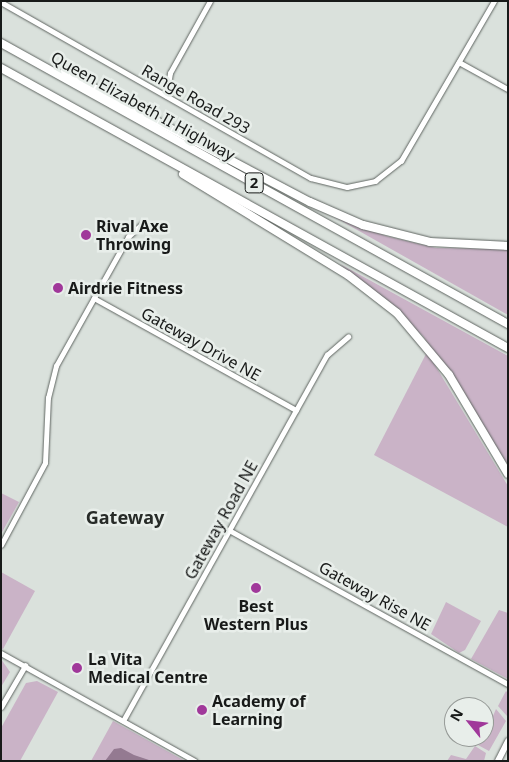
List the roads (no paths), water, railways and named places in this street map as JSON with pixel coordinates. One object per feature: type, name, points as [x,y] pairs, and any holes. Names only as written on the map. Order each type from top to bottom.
[{"type":"highway","points":[[1,42],[344,217],[430,242],[508,246]]},
{"type":"highway","name":"Queen Elizabeth II Highway","points":[[1,42],[508,324]]},
{"type":"highway","name":"2","points":[[1,68],[508,348]]},
{"type":"highway","points":[[144,148],[348,275],[390,308],[449,375],[508,474]]},
{"type":"main road","points":[[498,761],[508,741]]},
{"type":"street","points":[[166,96],[170,73],[210,1]]},
{"type":"street","points":[[494,1],[459,62],[508,89]]},
{"type":"street","name":"Range Road 293","points":[[1,2],[324,183],[353,187],[386,175],[411,147],[459,62]]},
{"type":"street","points":[[1,545],[43,470],[52,376],[128,237],[144,223]]},
{"type":"street","name":"Gateway Drive NE","points":[[94,298],[296,410]]},
{"type":"street","name":"Gateway Road NE","points":[[123,721],[327,355],[348,337]]},
{"type":"street","name":"Gateway Rise NE","points":[[229,530],[508,684]]},
{"type":"street","points":[[1,653],[195,761]]},
{"type":"street","points":[[1,707],[25,666]]},
{"type":"place","name":"Rival Axe Throwing","points":[[86,235]]},
{"type":"place","name":"Airdrie Fitness","points":[[58,288]]},
{"type":"place","name":"Best Western Plus","points":[[256,588]]},
{"type":"place","name":"La Vita Medical Centre","points":[[77,668]]},
{"type":"place","name":"Academy of Learning","points":[[202,710]]},
{"type":"district","name":"Gateway","points":[[125,517]]}]
